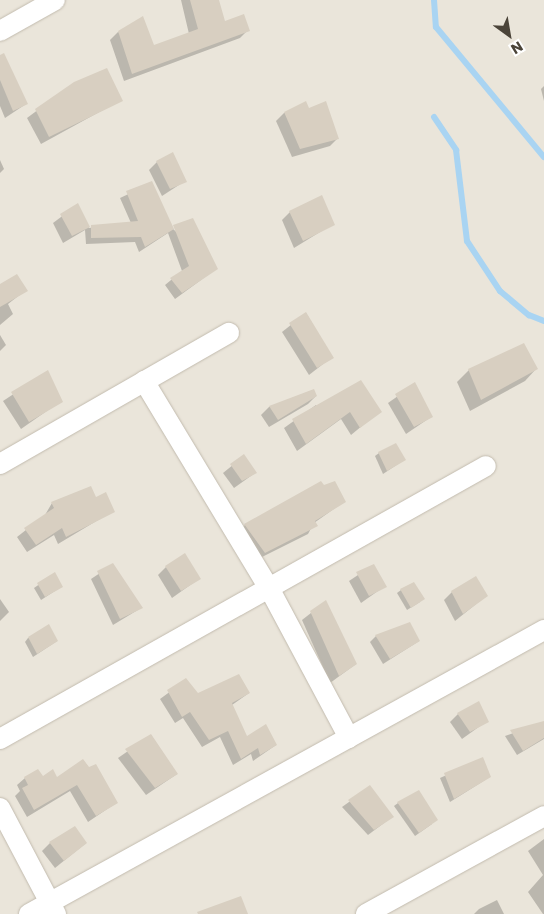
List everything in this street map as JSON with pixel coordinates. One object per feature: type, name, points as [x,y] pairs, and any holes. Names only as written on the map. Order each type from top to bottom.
[{"type":"street","points":[[0,31],[54,0]]},
{"type":"street","points":[[0,464],[229,333]]},
{"type":"street","points":[[144,381],[268,588],[349,738]]},
{"type":"street","points":[[0,739],[486,466]]},
{"type":"street","points":[[30,914],[53,908],[349,738],[544,630]]},
{"type":"street","points":[[0,808],[53,908]]},
{"type":"street","points":[[366,914],[544,816]]},
{"type":"shaded area","points":[[0,0],[544,0],[544,914],[0,914]]},
{"type":"building","points":[[190,0],[219,0],[225,21],[244,14],[250,31],[132,74],[118,31],[143,16],[154,45],[198,29]]},
{"type":"building","points":[[4,53],[28,104],[13,111],[0,80],[0,55]]},
{"type":"building","points":[[107,68],[123,101],[49,137],[35,109],[74,82]]},
{"type":"building","points":[[306,101],[309,108],[326,101],[339,139],[300,149],[284,112]]},
{"type":"building","points":[[173,152],[187,182],[170,189],[156,161]]},
{"type":"building","points":[[152,181],[174,229],[145,247],[141,237],[91,238],[91,225],[138,221],[126,191]]},
{"type":"building","points":[[322,195],[335,225],[303,241],[289,211]]},
{"type":"building","points":[[78,203],[90,227],[72,236],[60,214]]},
{"type":"building","points":[[193,218],[218,269],[182,293],[170,278],[189,266],[173,225]]},
{"type":"building","points":[[17,274],[28,291],[0,307],[0,284]]},
{"type":"building","points":[[306,312],[334,358],[317,368],[289,323]]},
{"type":"building","points":[[524,343],[538,369],[481,400],[468,369]]},
{"type":"building","points":[[48,370],[63,402],[29,422],[11,392]]},
{"type":"building","points":[[361,380],[382,412],[360,428],[350,412],[306,444],[292,419]]},
{"type":"building","points":[[415,382],[433,417],[414,427],[395,394]]},
{"type":"building","points":[[314,389],[317,396],[278,420],[269,406]]},
{"type":"building","points":[[396,443],[406,460],[387,471],[378,452]]},
{"type":"building","points":[[244,454],[257,473],[242,481],[230,464]]},
{"type":"building","points":[[321,481],[324,485],[335,481],[346,502],[315,521],[318,526],[265,553],[244,524]]},
{"type":"building","points":[[91,486],[96,497],[106,492],[115,512],[66,537],[62,528],[36,545],[24,528],[54,508],[51,502]]},
{"type":"building","points":[[185,553],[201,579],[181,591],[165,566]]},
{"type":"building","points":[[113,563],[143,608],[120,619],[97,571]]},
{"type":"building","points":[[374,564],[387,587],[369,596],[356,572]]},
{"type":"building","points":[[55,572],[63,587],[45,597],[37,583]]},
{"type":"building","points":[[476,576],[488,596],[463,614],[451,591]]},
{"type":"building","points":[[414,582],[425,599],[411,608],[400,589]]},
{"type":"building","points":[[326,600],[357,664],[339,676],[310,611]]},
{"type":"building","points":[[410,622],[420,641],[390,659],[375,635]]},
{"type":"building","points":[[49,624],[58,641],[37,654],[28,637]]},
{"type":"building","points":[[239,674],[250,693],[232,703],[247,736],[266,724],[277,745],[260,755],[258,748],[241,759],[228,731],[209,740],[190,712],[182,717],[167,690],[186,678],[198,693]]},
{"type":"building","points":[[479,701],[489,722],[470,732],[457,713]]},
{"type":"building","points":[[544,721],[544,738],[523,751],[510,730]]},
{"type":"building","points":[[151,734],[178,774],[155,788],[125,749]]},
{"type":"building","points":[[483,757],[491,777],[454,799],[444,773]]},
{"type":"building","points":[[83,759],[89,767],[96,764],[118,803],[96,816],[77,785],[34,810],[22,788],[28,785],[24,777],[38,769],[43,776],[53,769],[57,777]]},
{"type":"building","points":[[370,785],[394,817],[374,830],[348,800]]},
{"type":"building","points":[[419,790],[438,820],[419,833],[397,802]]},
{"type":"building","points":[[75,826],[87,843],[64,861],[49,842]]},
{"type":"building","points":[[241,896],[248,914],[198,914],[197,912]]},
{"type":"waterway","points":[[434,0],[436,27],[544,157]]},
{"type":"waterway","points":[[434,117],[456,150],[467,241],[500,291],[529,315],[544,321]]}]
